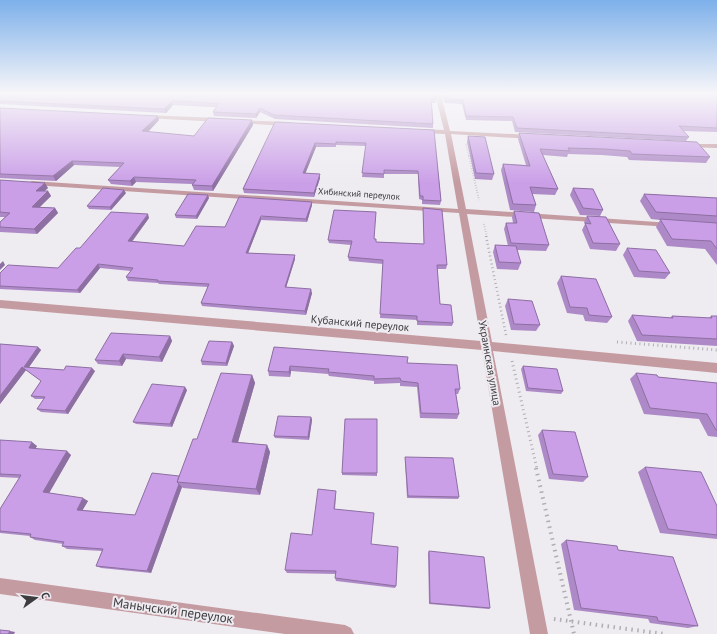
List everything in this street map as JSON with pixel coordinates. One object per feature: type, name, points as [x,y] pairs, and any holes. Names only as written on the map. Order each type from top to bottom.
[{"type":"street","points":[[283,124],[291,124]]},
{"type":"street","name":"Украинская улица","points":[[446,124],[488,346],[539,634]]},
{"type":"street","points":[[417,130],[541,137]]},
{"type":"street","points":[[679,144],[717,146]]},
{"type":"street","name":"Хибинский переулок","points":[[24,182],[680,225]]},
{"type":"street","name":"Кубанский переулок","points":[[0,304],[488,346],[717,368]]},
{"type":"street","name":"Манычский переулок","points":[[0,586],[345,634]]},
{"type":"path","points":[[463,133],[482,212],[509,348],[574,634]]},
{"type":"path","points":[[536,616],[664,634]]},
{"type":"building","points":[[0,124],[150,124],[142,131],[194,136],[204,124],[250,124],[212,186],[192,185],[196,180],[134,177],[130,181],[108,180],[124,163],[72,161],[53,176],[0,174]]},
{"type":"building","points":[[274,124],[307,124],[434,130],[441,201],[423,200],[423,196],[420,196],[418,171],[384,170],[384,174],[362,173],[366,143],[315,143],[303,173],[320,174],[314,193],[243,189]]},
{"type":"building","points":[[515,124],[717,124],[717,128],[679,126],[689,137],[517,128]]},
{"type":"building","points":[[519,133],[697,142],[710,157],[632,154],[630,151],[604,149],[568,148],[570,151],[540,149],[558,189],[530,187],[536,205],[513,204],[503,164],[530,166]]},
{"type":"building","points":[[468,136],[485,137],[494,174],[476,173]]},
{"type":"building","points":[[0,180],[45,183],[36,191],[48,191],[32,207],[55,208],[34,229],[0,227],[0,222],[10,213],[0,212]]},
{"type":"building","points":[[103,188],[124,190],[110,207],[87,206]]},
{"type":"building","points":[[573,188],[593,189],[603,210],[583,208]]},
{"type":"building","points":[[188,194],[208,195],[196,216],[175,215]]},
{"type":"building","points":[[644,194],[717,198],[717,216],[656,212]]},
{"type":"building","points":[[239,197],[312,202],[306,219],[261,216],[246,253],[295,255],[285,287],[311,289],[305,311],[201,303],[209,284],[157,281],[158,280],[126,277],[133,268],[98,264],[77,290],[0,286],[0,273],[8,265],[58,268],[76,248],[80,248],[111,212],[148,214],[128,241],[184,246],[196,226],[225,227]]},
{"type":"building","points":[[423,208],[442,210],[447,265],[437,265],[440,304],[451,305],[453,323],[417,321],[417,316],[380,314],[383,260],[348,257],[352,241],[328,240],[334,210],[376,212],[374,239],[376,239],[376,242],[424,244]]},
{"type":"building","points":[[514,211],[539,213],[549,245],[511,243],[506,223],[517,223]]},
{"type":"building","points":[[587,216],[606,217],[620,244],[593,243],[585,223],[591,224]]},
{"type":"building","points":[[660,219],[717,223],[717,249],[711,241],[672,239]]},
{"type":"building","points":[[495,245],[516,246],[521,263],[499,262]]},
{"type":"building","points":[[627,248],[656,250],[670,273],[639,271]]},
{"type":"building","points":[[561,276],[596,279],[612,317],[589,315],[587,308],[570,307]]},
{"type":"building","points":[[508,299],[532,301],[540,325],[514,324]]},
{"type":"building","points":[[632,315],[673,318],[672,316],[712,318],[711,316],[717,316],[717,339],[642,335]]},
{"type":"building","points":[[111,333],[170,336],[159,357],[123,354],[119,361],[95,360]]},
{"type":"building","points":[[209,341],[232,342],[226,363],[201,361]]},
{"type":"building","points":[[0,344],[38,347],[24,367],[64,370],[66,366],[92,368],[65,411],[37,409],[45,397],[31,396],[41,381],[22,367],[0,396]]},
{"type":"building","points":[[274,347],[408,357],[407,363],[457,365],[460,389],[455,389],[459,414],[421,413],[418,383],[401,381],[400,378],[374,379],[374,376],[328,372],[329,369],[290,366],[289,372],[268,371]]},
{"type":"building","points":[[523,366],[557,369],[563,391],[528,388]]},
{"type":"building","points":[[221,373],[252,375],[232,442],[267,445],[256,489],[177,482],[193,439],[197,439]]},
{"type":"building","points":[[636,373],[657,375],[658,377],[717,383],[717,430],[707,414],[650,408]]},
{"type":"building","points":[[152,384],[185,387],[170,424],[133,422]]},
{"type":"building","points":[[278,416],[311,417],[308,437],[274,436]]},
{"type":"building","points":[[345,419],[377,419],[377,473],[342,473]]},
{"type":"building","points":[[542,430],[575,432],[588,477],[553,474]]},
{"type":"building","points":[[0,440],[32,442],[29,448],[67,451],[43,492],[83,498],[77,510],[135,515],[152,473],[179,476],[177,482],[179,484],[147,571],[96,566],[103,549],[62,546],[64,542],[30,537],[31,534],[0,531],[0,509],[21,475],[0,474]]},
{"type":"building","points":[[405,457],[453,458],[459,497],[408,496]]},
{"type":"building","points":[[645,467],[701,472],[717,506],[717,535],[668,529]]},
{"type":"building","points":[[318,489],[336,491],[334,509],[374,513],[371,544],[398,547],[396,586],[335,578],[336,571],[285,570],[291,533],[312,535]]},
{"type":"building","points":[[566,540],[617,546],[618,550],[673,557],[698,626],[658,621],[657,617],[581,608]]},
{"type":"building","points":[[429,551],[484,557],[490,608],[430,603]]},
{"type":"building","points":[[0,630],[10,631],[8,634],[0,634]]}]
